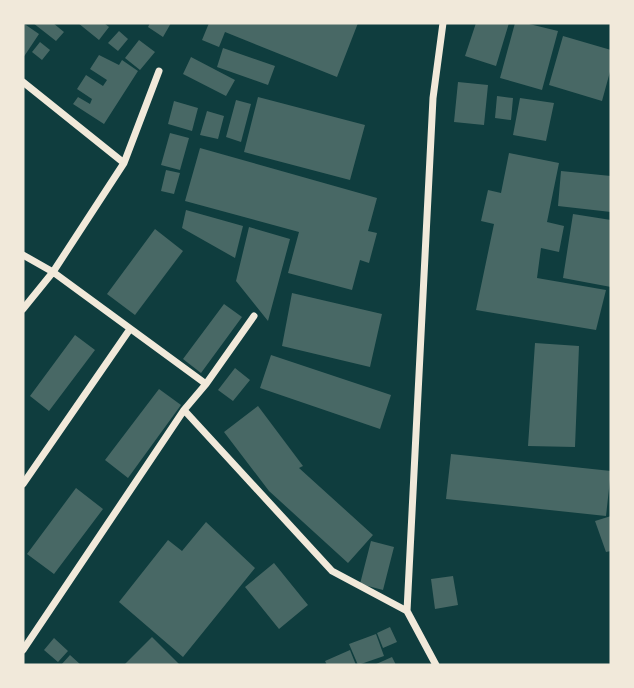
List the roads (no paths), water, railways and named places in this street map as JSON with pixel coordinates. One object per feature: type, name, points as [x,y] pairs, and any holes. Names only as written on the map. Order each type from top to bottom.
[{"type":"street","points":[[436,665],[407,611],[433,98],[443,23]]},
{"type":"street","points":[[23,309],[53,272],[124,163],[159,71]]},
{"type":"street","points":[[23,82],[124,163]]},
{"type":"street","points":[[23,256],[53,272],[206,384]]},
{"type":"street","points":[[23,650],[184,410],[206,384],[254,316]]},
{"type":"street","points":[[23,484],[130,329]]},
{"type":"street","points":[[184,410],[332,571],[407,611]]}]
